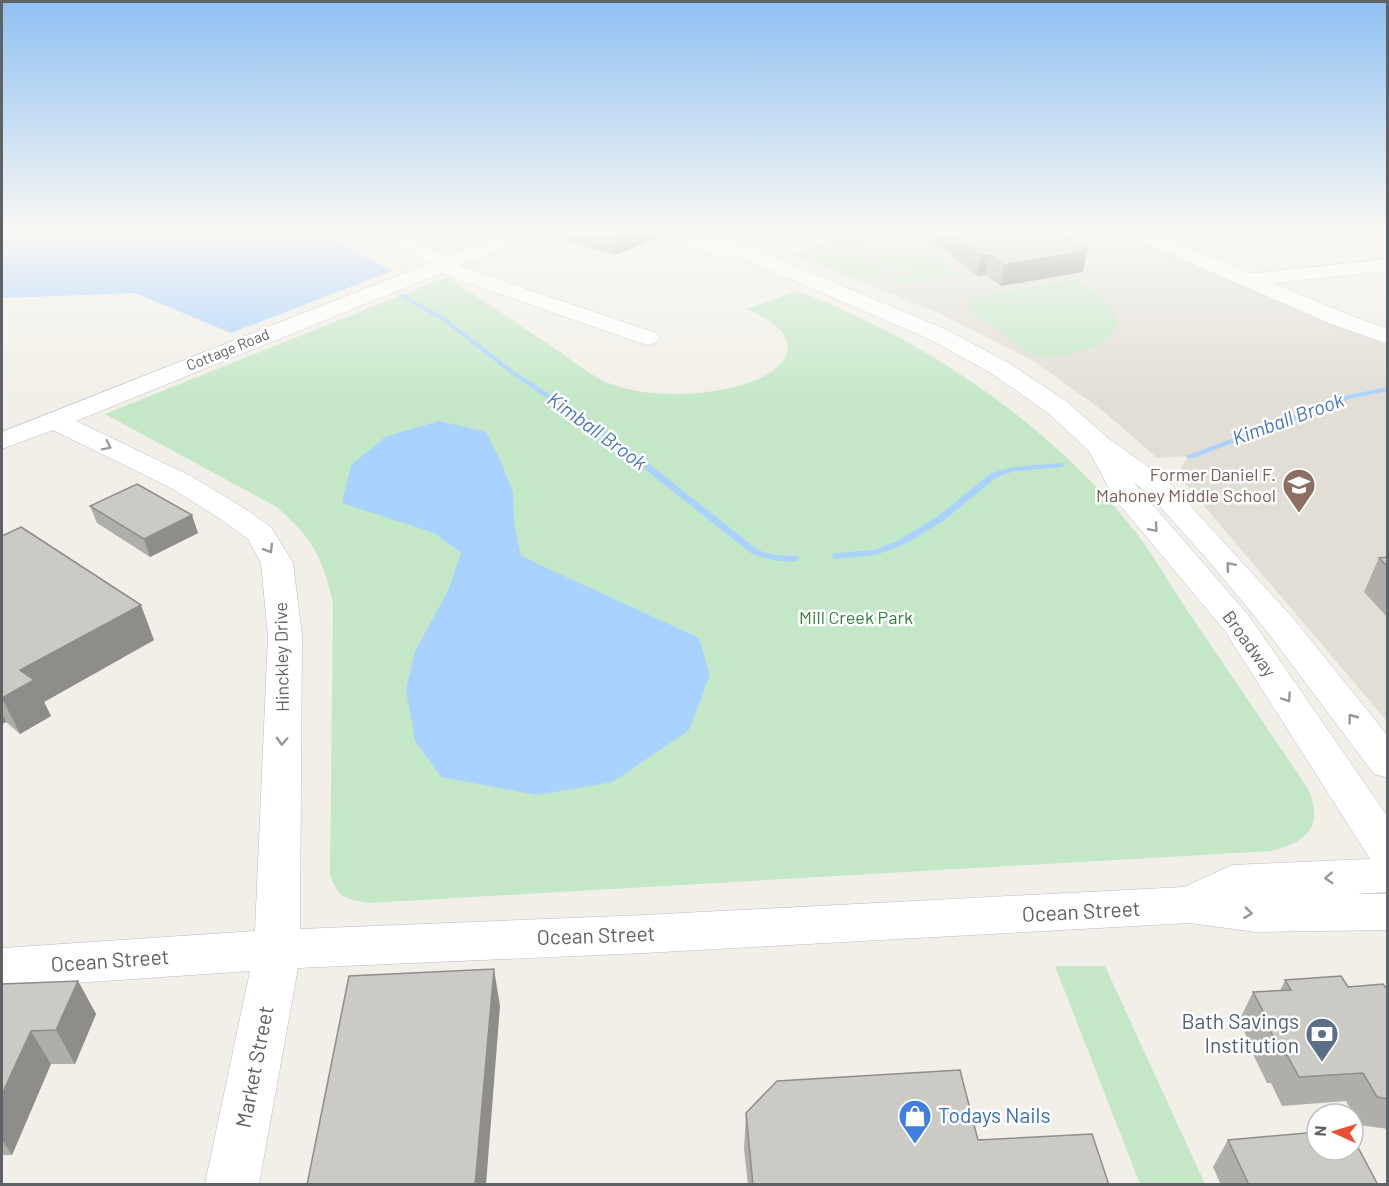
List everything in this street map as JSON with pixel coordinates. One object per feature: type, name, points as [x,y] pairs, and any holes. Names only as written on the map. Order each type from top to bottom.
[{"type":"street","name":"Cottage Road","points":[[2,441],[382,289]]},
{"type":"street","points":[[511,289],[648,338]]},
{"type":"street","name":"Broadway","points":[[832,289],[906,319],[968,350],[1048,401],[1099,445],[1157,486],[1281,626],[1388,764]]},
{"type":"street","points":[[1269,289],[1388,337]]},
{"type":"street","name":"Hinckley Drive","points":[[54,420],[181,482],[230,512],[260,534],[278,563],[285,636],[277,889],[278,949]]},
{"type":"street","name":"Broadway","points":[[1099,445],[1125,493],[1237,624],[1313,735],[1388,852]]},
{"type":"street","name":"Ocean Street","points":[[1190,905],[1232,883],[1388,875]]},
{"type":"street","name":"Ocean Street","points":[[2,968],[278,949],[655,933],[1190,905],[1256,914],[1388,912]]},
{"type":"street","name":"Market Street","points":[[232,1185],[278,949]]},
{"type":"shaded area","points":[[880,289],[1256,289],[1387,345],[1387,721],[1177,474],[1189,456],[1157,458],[1103,411],[1035,362],[941,314]]},
{"type":"green space","name":"Mill Creek Park","points":[[416,289],[466,289],[595,376],[620,387],[663,394],[706,392],[754,381],[770,373],[781,363],[787,352],[787,341],[780,330],[767,319],[746,309],[797,291],[844,310],[890,333],[935,358],[978,386],[1059,450],[1095,486],[1129,524],[1152,555],[1307,787],[1312,800],[1313,822],[1310,830],[1295,843],[1271,851],[369,903],[354,900],[344,896],[336,889],[330,875],[333,604],[325,574],[314,549],[298,527],[275,506],[105,414]]},
{"type":"green space","points":[[1018,289],[1092,289],[1110,307],[1118,323],[1111,337],[1093,348],[1068,355],[1037,358],[967,309],[970,298]]},
{"type":"green space","points":[[1055,966],[1105,966],[1205,1184],[1140,1184]]},
{"type":"water","points":[[2,289],[344,289],[231,333],[135,293],[2,298]]},
{"type":"water","points":[[439,421],[486,432],[513,492],[514,521],[521,556],[699,638],[710,675],[689,730],[613,782],[537,795],[441,777],[415,741],[406,690],[415,651],[448,591],[461,553],[434,533],[342,503],[351,465],[385,437]]},
{"type":"building","points":[[137,484],[192,515],[144,539],[90,506]]},
{"type":"building","points":[[21,527],[141,605],[20,670],[34,680],[2,698],[2,536]]},
{"type":"building","points":[[1388,557],[1388,567],[1379,558]]},
{"type":"building","points":[[494,969],[475,1185],[307,1185],[349,976]]},
{"type":"building","points":[[1341,976],[1348,987],[1383,984],[1388,990],[1388,1099],[1377,1097],[1363,1073],[1299,1077],[1287,1055],[1283,1055],[1261,1013],[1264,1013],[1253,992],[1291,990],[1285,980]]},
{"type":"building","points":[[78,981],[56,1030],[31,1031],[2,1094],[2,984]]},
{"type":"building","points":[[960,1070],[978,1140],[1092,1134],[1109,1185],[753,1185],[746,1113],[777,1081]]},
{"type":"building","points":[[1305,1133],[1305,1162],[1365,1161],[1378,1185],[1249,1185],[1228,1140]]},
{"type":"waterway","name":"Kimball Brook","points":[[401,295],[445,320],[513,373],[602,431],[755,552],[773,558],[796,559]]},
{"type":"waterway","name":"Kimball Brook","points":[[1190,456],[1350,396],[1388,389]]},
{"type":"waterway","name":"Kimball Brook","points":[[835,556],[876,552],[902,542],[940,519],[994,475],[1014,469],[1060,465]]},
{"type":"place","name":"Former Daniel F. Mahoney Middle School","points":[[1299,514]]},
{"type":"place","name":"Bath Savings Institution","points":[[1322,1063]]},
{"type":"place","name":"Todays Nails","points":[[915,1145]]}]
